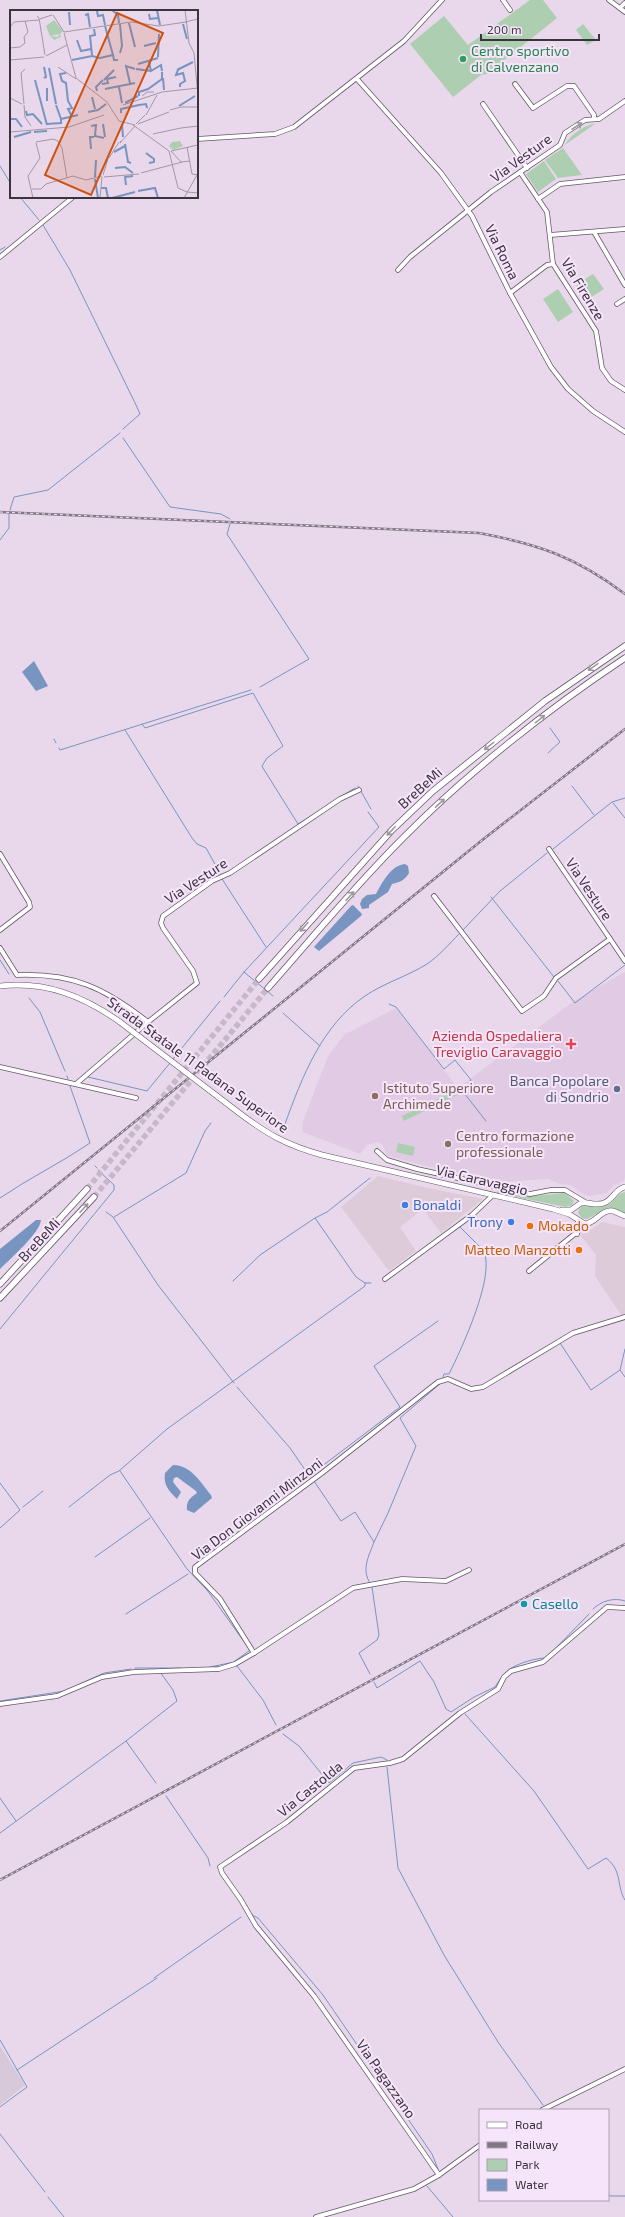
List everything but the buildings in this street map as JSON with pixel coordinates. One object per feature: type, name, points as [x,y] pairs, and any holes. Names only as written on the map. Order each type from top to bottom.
[{"type":"highway","name":"BreBeMi","points":[[259,979],[392,830],[433,791],[545,702],[625,646]]},
{"type":"highway","name":"BreBeMi","points":[[268,988],[401,840],[442,801],[540,718],[625,658]]},
{"type":"highway","name":"BreBeMi","points":[[0,1284],[88,1189]]},
{"type":"highway","name":"BreBeMi","points":[[0,1298],[94,1196]]},
{"type":"main road","name":"Strada Statale 11 Padana Superiore","points":[[0,986],[43,986],[62,990],[90,1002],[120,1022],[269,1135],[287,1144],[322,1155],[406,1175]]},
{"type":"main road","name":"Via Caravaggio","points":[[406,1175],[567,1211],[585,1202],[595,1204],[604,1203],[611,1199],[616,1190],[625,1187]]},
{"type":"main road","points":[[576,1206],[577,1219]]},
{"type":"main road","name":"Via Caravaggio","points":[[553,1209],[588,1224]]},
{"type":"main road","points":[[588,1224],[599,1215],[611,1211],[625,1216]]},
{"type":"street","points":[[198,139],[284,132],[294,127],[404,41],[442,0]]},
{"type":"street","points":[[503,0],[510,10]]},
{"type":"street","points":[[609,0],[625,12]]},
{"type":"street","points":[[620,8],[625,3]]},
{"type":"street","name":"Via Roma","points":[[357,79],[441,173],[468,211],[481,232],[510,293],[551,367],[568,389],[593,411],[625,432]]},
{"type":"street","points":[[516,84],[533,108],[567,86],[574,86],[594,115],[594,119]]},
{"type":"street","name":"Via Vesture","points":[[398,270],[410,257],[468,211],[520,172],[560,145],[565,133],[585,120],[599,119],[625,101]]},
{"type":"street","points":[[483,104],[527,168]]},
{"type":"street","name":"Via Firenze","points":[[520,172],[547,212],[553,264],[596,331],[602,368],[611,381],[625,390]]},
{"type":"street","points":[[538,199],[560,184],[625,178]]},
{"type":"street","points":[[0,257],[72,198]]},
{"type":"street","points":[[550,236],[625,229]]},
{"type":"street","points":[[594,232],[625,285]]},
{"type":"street","points":[[510,293],[547,265],[553,264]]},
{"type":"street","points":[[617,304],[625,299]]},
{"type":"street","name":"Via Vesture","points":[[75,1084],[148,1022],[197,983],[193,971],[163,928],[161,923],[162,916],[212,881],[230,873],[340,799],[359,790]]},
{"type":"street","name":"Via Vesture","points":[[549,849],[625,961]]},
{"type":"street","points":[[0,854],[29,902],[30,907],[0,930]]},
{"type":"street","points":[[434,896],[522,1011],[544,996],[556,978],[610,939]]},
{"type":"street","points":[[0,948],[17,976],[56,976],[89,984],[114,997],[148,1022]]},
{"type":"street","points":[[0,1067],[136,1098]]},
{"type":"street","points":[[377,1151],[387,1160],[408,1167],[530,1194],[561,1190],[572,1194],[585,1202]]},
{"type":"street","points":[[486,1194],[487,1200]]},
{"type":"street","points":[[572,1194],[576,1206]]},
{"type":"street","points":[[385,1279],[472,1215],[493,1195]]},
{"type":"street","points":[[577,1219],[577,1234]]},
{"type":"street","points":[[529,1271],[588,1224]]},
{"type":"street","name":"Via Don Giovanni Minzoni","points":[[254,1653],[220,1599],[195,1573],[195,1567],[322,1473],[438,1382],[448,1379],[471,1389],[483,1387],[573,1333],[625,1317]]},
{"type":"street","points":[[0,1704],[57,1696],[92,1680],[128,1673],[223,1668],[235,1664],[254,1653],[353,1588],[402,1579],[446,1581],[469,1570]]},
{"type":"street","name":"Via Castolda","points":[[314,1996],[256,1926],[241,1900],[222,1873],[220,1867],[287,1822],[354,1768],[390,1763],[403,1759],[460,1713],[498,1689],[504,1677],[511,1671],[543,1662],[607,1608],[625,1608]]},
{"type":"street","name":"Via Pagazzano","points":[[314,1996],[440,2175]]},
{"type":"street","points":[[544,2109],[625,2069]]},
{"type":"street","points":[[316,2217],[414,2188],[440,2175],[479,2146]]},
{"type":"shaded area","points":[[625,972],[625,1177],[624,1181],[614,1185],[607,1193],[589,1196],[583,1194],[571,1185],[560,1184],[548,1179],[504,1182],[427,1166],[388,1156],[382,1144],[378,1142],[367,1145],[360,1154],[302,1132],[303,1121],[328,1056],[344,1035],[396,1008],[458,1088],[574,1001]]},
{"type":"shaded area","points":[[378,1176],[483,1199],[441,1233],[423,1209],[400,1227],[416,1251],[389,1271],[341,1207]]},
{"type":"shaded area","points":[[602,1222],[625,1227],[625,1314],[622,1316],[595,1276],[596,1255],[581,1236],[584,1230],[592,1229]]},
{"type":"shaded area","points":[[0,2046],[25,2085],[0,2105]]},
{"type":"green space","name":"Centro sportivo di Calvenzano","points":[[530,0],[543,0],[557,18],[487,74],[481,75],[453,97],[410,44],[444,16],[468,45]]},
{"type":"green space","points":[[583,24],[596,40],[587,45],[576,30]]},
{"type":"green space","points":[[595,124],[565,145],[567,141],[578,131],[586,126]]},
{"type":"green space","points":[[563,148],[582,175],[558,178],[545,160]]},
{"type":"green space","points":[[544,161],[556,179],[538,192],[526,174]]},
{"type":"green space","points":[[593,274],[604,289],[587,300],[576,285]]},
{"type":"green space","points":[[558,289],[573,312],[558,322],[543,299]]},
{"type":"green space","points":[[455,1091],[457,1095],[404,1121],[402,1116]]},
{"type":"green space","points":[[398,1143],[415,1147],[413,1156],[396,1152]]},
{"type":"green space","points":[[498,1190],[533,1196],[565,1193],[574,1201],[572,1205],[566,1207],[497,1193]]},
{"type":"green space","points":[[625,1192],[625,1213],[607,1208],[587,1219],[582,1218],[578,1213],[582,1206],[604,1206]]},
{"type":"water","points":[[34,661],[48,686],[36,691],[22,672]]},
{"type":"water","points":[[405,864],[408,866],[409,873],[405,878],[400,882],[392,884],[388,892],[369,905],[369,908],[362,909],[360,904],[362,899],[367,895],[376,894],[391,871],[400,865]]},
{"type":"water","points":[[353,905],[362,914],[361,916],[319,951],[314,947],[351,906]]},
{"type":"water","points":[[36,1220],[41,1220],[36,1232],[0,1269],[0,1249]]},
{"type":"water","points":[[173,1465],[190,1471],[211,1495],[212,1498],[194,1513],[187,1510],[187,1504],[192,1496],[197,1493],[196,1491],[177,1477],[174,1478],[173,1482],[181,1492],[177,1499],[166,1484],[165,1473]]},
{"type":"waterway","points":[[0,166],[10,182]]},
{"type":"waterway","points":[[21,198],[39,220]]},
{"type":"waterway","points":[[43,225],[70,270],[140,414],[123,429]]},
{"type":"waterway","points":[[0,250],[5,247]]},
{"type":"waterway","points":[[10,510],[14,497],[48,490],[120,433]]},
{"type":"waterway","points":[[123,438],[170,507],[221,514],[230,519]]},
{"type":"waterway","points":[[0,540],[9,528],[9,514]]},
{"type":"waterway","points":[[230,524],[227,534],[309,659],[260,687]]},
{"type":"waterway","points":[[59,748],[60,750],[251,690]]},
{"type":"waterway","points":[[142,724],[145,728],[253,693],[283,746],[267,758],[262,766],[263,768],[298,824],[316,813]]},
{"type":"waterway","points":[[548,753],[560,742],[550,728]]},
{"type":"waterway","points":[[125,730],[192,838],[197,844],[206,848],[221,875]]},
{"type":"waterway","points":[[54,739],[56,743]]},
{"type":"waterway","points":[[358,786],[371,809]]},
{"type":"waterway","points":[[572,786],[594,815]]},
{"type":"waterway","points":[[332,802],[355,788]]},
{"type":"waterway","points":[[553,849],[612,802],[625,798]]},
{"type":"waterway","points":[[613,803],[625,818]]},
{"type":"waterway","points":[[224,997],[244,972],[379,827],[368,812]]},
{"type":"waterway","points":[[463,930],[500,891],[547,853]]},
{"type":"waterway","points":[[222,879],[266,947]]},
{"type":"waterway","points":[[491,897],[554,977]]},
{"type":"waterway","points":[[285,1124],[306,1070],[325,1037],[337,1022],[350,1008],[365,996],[427,964],[440,954],[459,934]]},
{"type":"waterway","points":[[0,960],[9,974]]},
{"type":"waterway","points":[[558,981],[575,1003],[625,965]]},
{"type":"waterway","name":"BreBeMi","points":[[244,972],[273,996]]},
{"type":"waterway","points":[[29,998],[40,1012],[65,1071]]},
{"type":"waterway","points":[[173,1059],[220,1001]]},
{"type":"waterway","points":[[389,1004],[396,1007],[444,1069],[455,1060],[471,1080],[464,1093],[486,1121]]},
{"type":"waterway","points":[[283,1013],[320,1046]]},
{"type":"waterway","points":[[88,1077],[147,1091],[170,1063]]},
{"type":"waterway","points":[[0,1198],[90,1143],[70,1086]]},
{"type":"waterway","points":[[114,1217],[186,1173],[205,1131],[211,1123]]},
{"type":"waterway","points":[[0,1329],[114,1190],[114,1185],[98,1170]]},
{"type":"waterway","points":[[370,1178],[327,1212],[315,1218],[356,1277],[365,1283],[371,1283]]},
{"type":"waterway","points":[[106,1212],[113,1217],[158,1285],[234,1383]]},
{"type":"waterway","points":[[233,1281],[260,1255],[315,1218]]},
{"type":"waterway","points":[[443,1377],[444,1374],[449,1374],[469,1330],[482,1293],[485,1276],[486,1261],[483,1250],[460,1227]]},
{"type":"waterway","points":[[69,1507],[110,1475],[119,1471],[167,1429],[365,1286],[365,1283]]},
{"type":"waterway","points":[[309,1476],[400,1407],[374,1366],[438,1321]]},
{"type":"waterway","points":[[560,1343],[591,1390],[620,1370]]},
{"type":"waterway","points":[[625,1349],[620,1370],[625,1377]]},
{"type":"waterway","points":[[374,1542],[388,1513],[416,1446],[400,1418],[441,1383]]},
{"type":"waterway","points":[[237,1387],[290,1448],[310,1477]]},
{"type":"waterway","points":[[120,1471],[187,1569],[207,1590],[250,1650],[234,1662],[210,1667]]},
{"type":"waterway","points":[[314,1481],[341,1521],[355,1512],[374,1542],[368,1557],[366,1568],[367,1578],[370,1583]]},
{"type":"waterway","points":[[0,1483],[20,1510],[0,1528]]},
{"type":"waterway","points":[[23,1507],[43,1491]]},
{"type":"waterway","points":[[95,1557],[150,1518]]},
{"type":"waterway","points":[[126,1614],[188,1574]]},
{"type":"waterway","points":[[370,1674],[359,1653],[377,1640],[379,1635],[372,1587]]},
{"type":"waterway","points":[[593,1609],[608,1600],[616,1599],[625,1601]]},
{"type":"waterway","points":[[548,1656],[589,1614]]},
{"type":"waterway","points":[[503,1675],[511,1668],[522,1663],[544,1658]]},
{"type":"waterway","points":[[374,1682],[377,1688],[420,1661],[434,1682],[446,1709],[451,1712],[474,1697],[495,1687],[501,1678]]},
{"type":"waterway","points":[[237,1666],[263,1700],[276,1725]]},
{"type":"waterway","points":[[135,1668],[181,1668]]},
{"type":"waterway","points":[[80,1684],[104,1673],[131,1669]]},
{"type":"waterway","points":[[156,1783],[126,1741],[177,1701],[173,1690],[160,1672]]},
{"type":"waterway","points":[[0,1701],[65,1691]]},
{"type":"waterway","points":[[465,1714],[534,1791],[588,1869],[606,1858],[611,1863],[617,1873],[622,1895],[625,1900]]},
{"type":"waterway","points":[[283,1734],[299,1746],[329,1783],[353,1763],[381,1757],[387,1760]]},
{"type":"waterway","points":[[0,1833],[126,1741]]},
{"type":"waterway","points":[[387,1767],[398,1868],[444,1955],[498,2042],[543,2105]]},
{"type":"waterway","points":[[166,1796],[208,1858],[210,1866]]},
{"type":"waterway","points":[[0,1798],[16,1821]]},
{"type":"waterway","points":[[252,1915],[258,1918],[323,1995],[432,2154],[438,2169]]},
{"type":"waterway","points":[[154,1978],[241,1917]]},
{"type":"waterway","points":[[17,2070],[157,1978]]},
{"type":"waterway","points":[[0,2040],[27,2087],[0,2107]]},
{"type":"waterway","points":[[0,2134],[45,2192]]},
{"type":"waterway","points":[[427,2186],[453,2217]]},
{"type":"waterway","points":[[609,2194],[610,2196],[625,2196]]},
{"type":"waterway","points":[[48,2197],[64,2217]]},
{"type":"tunnel","points":[[87,1189],[259,979]]},
{"type":"tunnel","points":[[94,1197],[268,988]]},
{"type":"railway","points":[[0,512],[479,533],[538,547],[573,561],[590,570],[625,594]]},
{"type":"railway","points":[[0,1231],[481,841],[625,729]]},
{"type":"railway","points":[[0,1880],[625,1544]]},
{"type":"place","name":"Centro sportivo di Calvenzano","points":[[463,59]]},
{"type":"place","name":"Azienda Ospedaliera Treviglio Caravaggio","points":[[571,1044]]},
{"type":"place","name":"Banca Popolare di Sondrio","points":[[617,1089]]},
{"type":"place","name":"Istituto Superiore Archimede","points":[[375,1096]]},
{"type":"place","name":"Centro formazione professionale","points":[[448,1144]]},
{"type":"place","name":"Bonaldi","points":[[405,1205]]},
{"type":"place","name":"Trony","points":[[511,1222]]},
{"type":"place","name":"Mokado","points":[[530,1226]]},
{"type":"place","name":"Matteo Manzotti","points":[[579,1250]]},
{"type":"place","name":"Casello","points":[[524,1604]]}]
